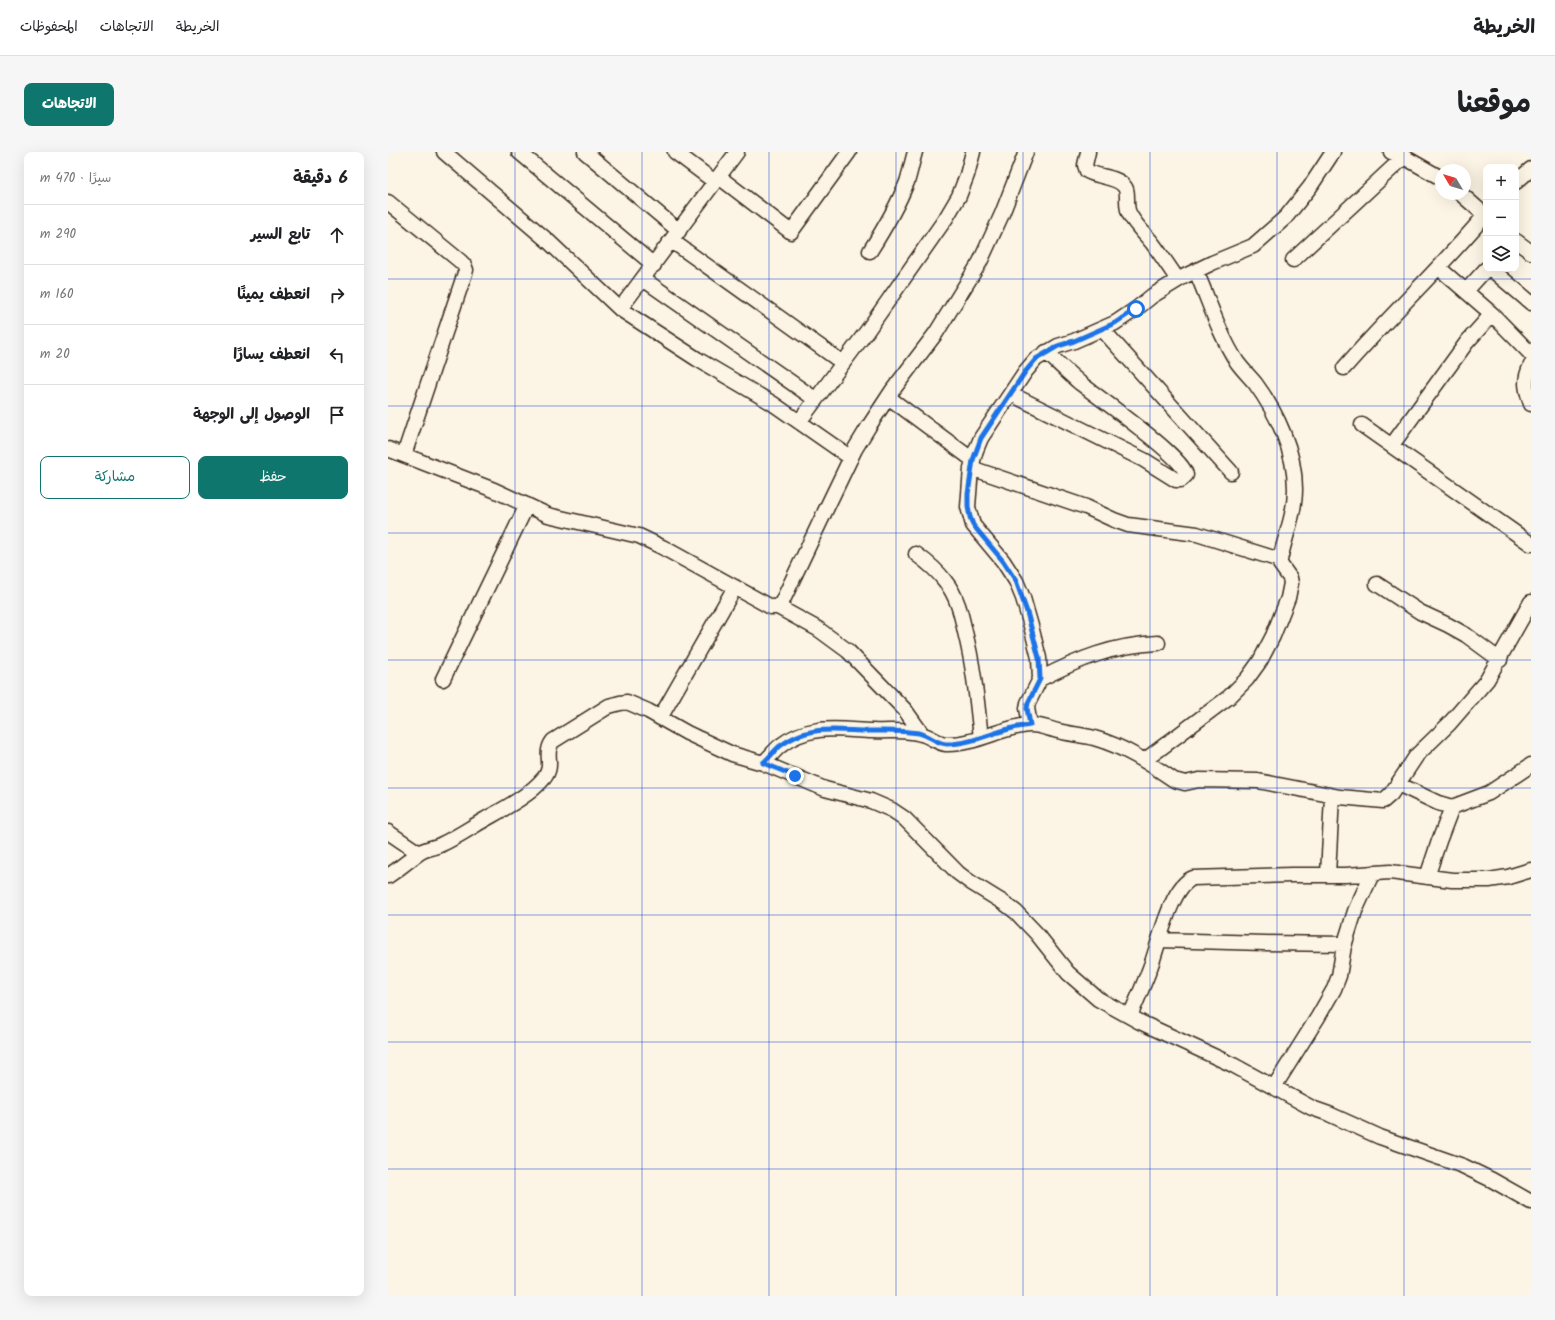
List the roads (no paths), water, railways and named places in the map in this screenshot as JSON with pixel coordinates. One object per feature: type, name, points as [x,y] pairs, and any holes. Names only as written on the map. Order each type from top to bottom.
[{"type":"street","points":[[444,152],[548,241],[620,309],[697,359],[772,403],[851,458]]},
{"type":"street","points":[[520,152],[654,265]]},
{"type":"street","points":[[585,152],[676,236],[843,363]]},
{"type":"street","points":[[675,152],[717,179],[792,232],[849,152]]},
{"type":"street","points":[[620,309],[676,236],[737,152]]},
{"type":"street","points":[[870,251],[890,220],[900,200],[908,180],[915,152]]},
{"type":"street","points":[[799,422],[911,269],[946,218],[959,196],[967,175],[973,152]]},
{"type":"street","points":[[778,608],[851,458],[869,426],[888,396],[936,333],[980,262],[1002,214],[1026,152]]},
{"type":"street","points":[[1088,152],[1085,165],[1087,171],[1124,184],[1126,190],[1127,208],[1130,215],[1178,280]]},
{"type":"street","points":[[1030,725],[1027,708],[1028,703],[1040,679],[1039,658],[1031,626],[1023,598],[1016,581],[1003,561],[973,525],[968,507],[968,494],[972,464],[981,438],[1025,372],[1036,359],[1046,352],[1115,323],[1152,296],[1196,270],[1253,246],[1286,217],[1310,187],[1333,152]]},
{"type":"street","points":[[1391,152],[1404,157],[1435,175]]},
{"type":"street","points":[[1293,260],[1404,157]]},
{"type":"street","points":[[1519,180],[1530,172]]},
{"type":"street","points":[[1468,200],[1483,212]]},
{"type":"street","points":[[388,202],[464,264],[466,270],[404,455]]},
{"type":"street","points":[[1344,368],[1408,298],[1439,268],[1483,218]]},
{"type":"street","points":[[1519,243],[1531,252]]},
{"type":"street","points":[[1439,268],[1492,314],[1531,354]]},
{"type":"street","points":[[1145,760],[1228,697],[1248,679],[1260,661],[1273,636],[1288,598],[1291,584],[1290,578],[1280,564],[1294,506],[1295,489],[1293,469],[1284,434],[1271,408],[1238,362],[1227,343],[1196,270]]},
{"type":"street","points":[[1466,291],[1483,272]]},
{"type":"street","points":[[1494,272],[1531,303]]},
{"type":"street","points":[[643,279],[815,399]]},
{"type":"street","points":[[1392,445],[1467,342],[1492,314]]},
{"type":"street","points":[[1102,329],[1231,472]]},
{"type":"street","points":[[1011,394],[1144,460],[1176,480],[1181,480],[1186,475],[1183,468],[1154,440],[1081,383],[1046,352]]},
{"type":"street","points":[[1531,365],[1525,384],[1531,404]]},
{"type":"street","points":[[888,396],[972,464],[1086,507],[1128,525],[1197,534],[1280,560]]},
{"type":"street","points":[[1362,425],[1531,544]]},
{"type":"street","points":[[388,449],[494,490],[548,515],[639,536],[662,547],[771,607],[778,608],[818,629],[848,651],[905,710],[922,734]]},
{"type":"street","points":[[443,679],[528,505]]},
{"type":"street","points":[[916,554],[934,567],[946,581],[960,609],[972,660],[981,738]]},
{"type":"street","points":[[1377,584],[1420,612],[1466,635],[1500,660]]},
{"type":"street","points":[[660,718],[735,587]]},
{"type":"street","points":[[763,763],[780,746],[796,736],[812,730],[899,730],[922,734],[945,744],[965,742],[1010,728],[1030,725],[1095,738],[1123,749],[1145,760],[1174,780],[1185,783],[1199,780],[1258,781],[1340,798],[1383,801],[1391,794],[1417,755],[1449,724],[1487,680],[1500,660],[1531,602]]},
{"type":"street","points":[[1040,679],[1070,664],[1108,650],[1129,645],[1158,643]]},
{"type":"street","points":[[388,876],[419,853],[441,845],[509,806],[536,786],[544,778],[550,768],[548,752],[553,741],[596,712],[609,706],[627,702],[706,743],[732,754],[763,763],[825,789],[871,801],[898,814],[958,873],[1016,912],[1037,934],[1068,973],[1098,999],[1130,1016],[1233,1065],[1312,1108],[1380,1137],[1462,1166],[1492,1180],[1531,1202]]},
{"type":"street","points":[[1398,784],[1438,803],[1452,807],[1489,793],[1531,765]]},
{"type":"street","points":[[1328,875],[1332,796]]},
{"type":"street","points":[[1427,877],[1452,807]]},
{"type":"street","points":[[388,832],[419,853]]},
{"type":"street","points":[[1130,1016],[1150,968],[1174,900],[1187,880],[1193,878],[1372,874],[1390,872],[1452,880],[1489,880],[1508,877],[1531,870]]},
{"type":"street","points":[[1274,1087],[1334,989],[1339,976],[1344,944],[1354,911],[1372,874]]},
{"type":"street","points":[[1159,940],[1264,944],[1344,944]]}]
